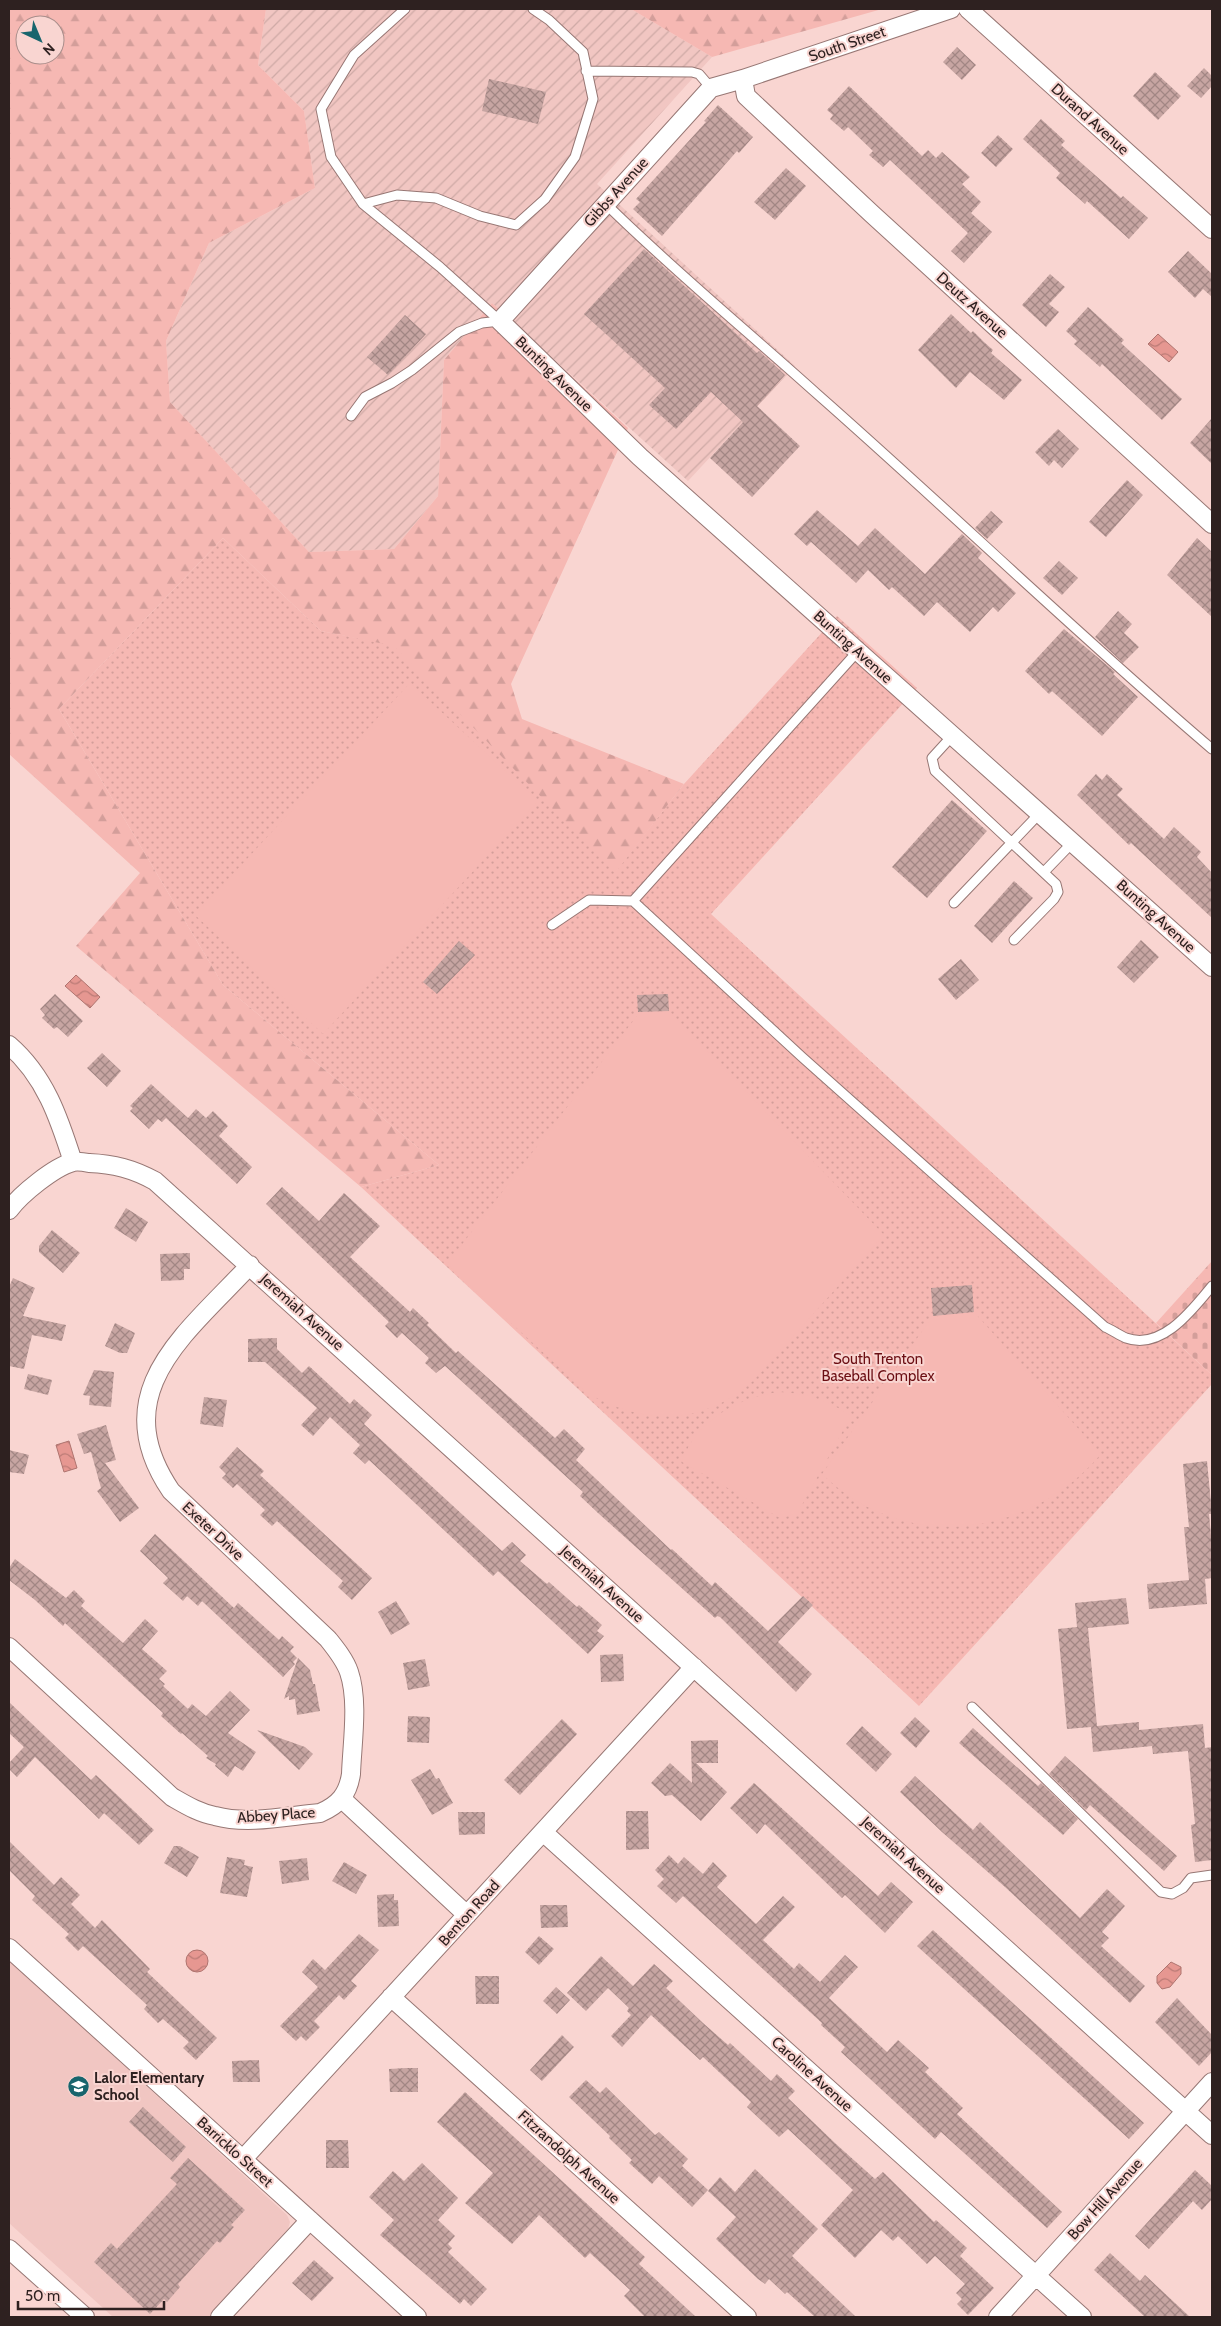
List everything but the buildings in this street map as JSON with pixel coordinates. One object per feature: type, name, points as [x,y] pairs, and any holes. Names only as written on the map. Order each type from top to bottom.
[{"type":"street","name":"South Street","points":[[743,79],[951,9]]},
{"type":"street","name":"Durand Avenue","points":[[968,9],[1212,229]]},
{"type":"street","points":[[710,88],[743,79]]},
{"type":"street","name":"Deutz Avenue","points":[[743,79],[746,96],[872,214],[1212,524]]},
{"type":"street","name":"Gibbs Avenue","points":[[500,321],[710,88]]},
{"type":"street","name":"Bunting Avenue","points":[[500,321],[640,457],[1212,967]]},
{"type":"street","points":[[9,1045],[21,1056],[39,1080],[51,1101],[73,1162],[48,1175],[31,1187],[9,1210]]},
{"type":"street","name":"Jeremiah Avenue","points":[[73,1162],[111,1164],[134,1170],[155,1181],[1212,2135]]},
{"type":"street","name":"Exeter Drive","points":[[250,1265],[164,1359],[153,1381],[146,1405],[146,1428],[150,1451],[158,1472],[171,1491],[328,1639],[340,1653],[349,1671],[353,1691],[351,1774],[349,1787],[342,1799]]},
{"type":"street","name":"Abbey Place","points":[[9,1648],[172,1797],[193,1809],[215,1816],[239,1820],[320,1813],[332,1808],[342,1799]]},
{"type":"street","name":"Benton Road","points":[[243,2159],[694,1667]]},
{"type":"street","points":[[342,1799],[467,1915]]},
{"type":"street","name":"Caroline Avenue","points":[[543,1832],[1082,2317]]},
{"type":"street","name":"Barricklo Street","points":[[9,1948],[418,2317]]},
{"type":"street","name":"Fitzrandolph Avenue","points":[[391,1997],[748,2317]]},
{"type":"street","name":"Bow Hill Avenue","points":[[998,2317],[1212,2082]]},
{"type":"street","points":[[220,2317],[310,2220]]},
{"type":"street","points":[[9,2249],[85,2317]]},
{"type":"lane","points":[[405,9],[354,55],[321,109],[331,157],[363,204],[440,267],[500,321]]},
{"type":"lane","points":[[363,204],[397,195],[436,198],[480,216],[516,225],[545,199],[575,157],[593,99],[582,52],[549,20],[533,9]]},
{"type":"lane","points":[[586,70],[692,72],[704,78],[710,88]]},
{"type":"lane","points":[[606,204],[740,327],[816,392],[957,519],[1029,588],[1212,749]]},
{"type":"lane","points":[[351,416],[365,397],[412,370],[459,332],[482,323],[500,321]]},
{"type":"lane","points":[[633,901],[858,651]]},
{"type":"lane","points":[[952,735],[932,758],[935,772],[1056,884],[1058,892],[1054,899],[1014,940]]},
{"type":"lane","points":[[954,903],[1040,813]]},
{"type":"lane","points":[[1044,872],[1073,842]]},
{"type":"lane","points":[[552,925],[590,900],[633,901],[802,1058],[1105,1327],[1128,1339],[1149,1339],[1166,1332],[1182,1319],[1212,1286]]},
{"type":"lane","points":[[972,1707],[1161,1892],[1172,1894],[1183,1888],[1191,1878],[1212,1875]]},
{"type":"shaded area","points":[[266,9],[631,9],[712,57],[597,184],[795,366],[688,481],[492,303],[444,360],[438,496],[394,549],[309,552],[170,402],[166,341],[209,243],[315,188],[304,111],[258,65]]},
{"type":"shaded area","name":"Lalor Elementary School","points":[[9,1960],[287,2215],[290,2222],[288,2229],[209,2317],[113,2317],[9,2223]]},
{"type":"green space","points":[[9,9],[266,9],[258,65],[304,111],[315,188],[209,243],[166,341],[170,402],[309,552],[394,549],[438,496],[444,360],[492,303],[628,428],[511,684],[522,719],[684,784],[615,873],[394,646],[321,631],[223,538],[59,709],[223,985],[439,1165],[361,1187],[76,946],[140,873],[9,754]]},
{"type":"green space","points":[[631,9],[882,9],[712,57]]},
{"type":"green space","name":"South Trenton Baseball Complex","points":[[223,538],[321,631],[394,645],[615,872],[684,784],[837,616],[917,688],[711,914],[1212,1375],[1212,1384],[919,1706],[361,1187],[439,1165],[223,985],[59,709]]},
{"type":"green space","points":[[410,683],[538,801],[323,1034],[195,915]]},
{"type":"green space","points":[[643,1008],[669,1011],[884,1235],[754,1380],[735,1395],[715,1406],[694,1413],[673,1416],[652,1416],[630,1411],[609,1404],[587,1393],[447,1264]]},
{"type":"green space","points":[[1212,1261],[1212,1375],[1156,1323]]},
{"type":"green space","points":[[974,1312],[1101,1454],[1072,1483],[1039,1504],[1003,1519],[965,1526],[927,1525],[890,1517],[855,1500],[822,1474],[932,1317]]},
{"type":"green space","points":[[778,1392],[817,1398],[851,1416],[797,1514],[780,1518],[682,1462],[688,1447],[697,1435],[720,1414],[748,1400]]},
{"type":"water","points":[[1158,334],[1178,352],[1169,362],[1148,344]]},
{"type":"water","points":[[76,975],[100,997],[90,1008],[65,986]]},
{"type":"water","points":[[69,1441],[77,1468],[64,1472],[56,1445]]},
{"type":"water","points":[[197,1950],[207,1957],[208,1961],[201,1971],[197,1972],[187,1965],[186,1961],[193,1951]]},
{"type":"water","points":[[1171,1962],[1181,1967],[1181,1974],[1170,1987],[1162,1989],[1157,1983],[1157,1976]]},
{"type":"place","name":"Lalor Elementary School","points":[[78,2087]]}]
